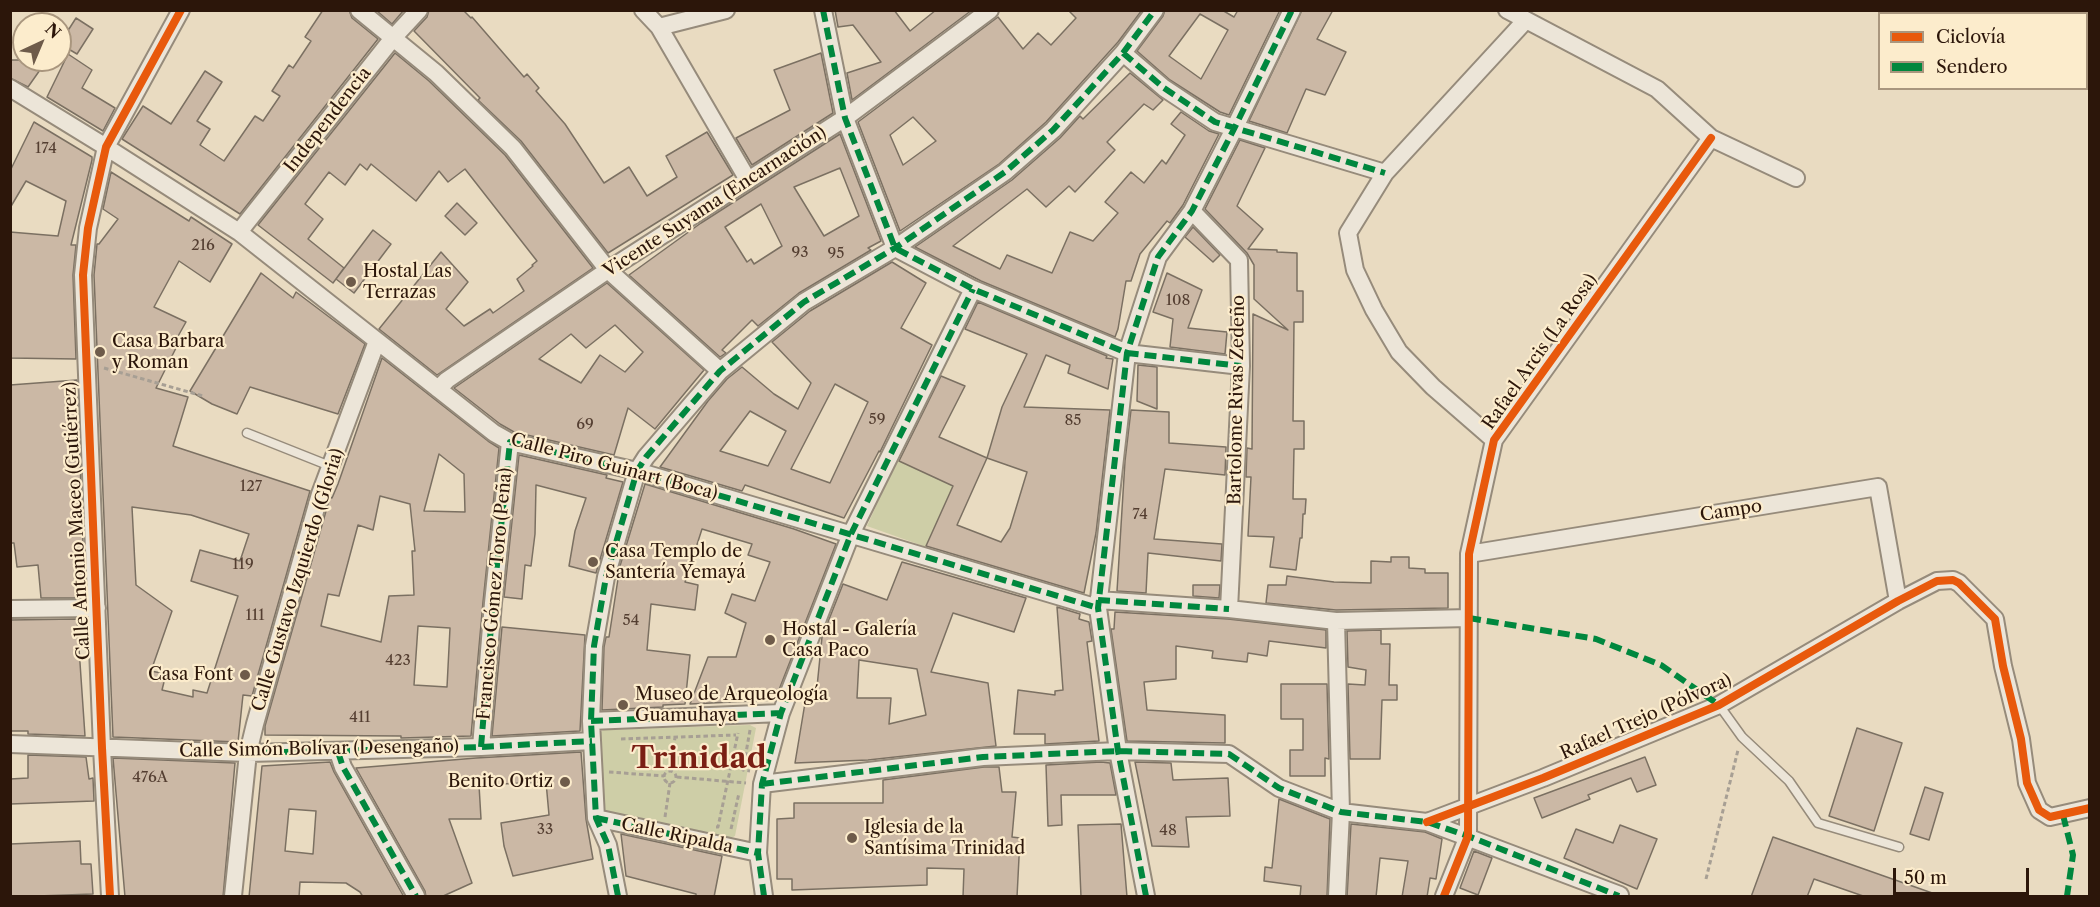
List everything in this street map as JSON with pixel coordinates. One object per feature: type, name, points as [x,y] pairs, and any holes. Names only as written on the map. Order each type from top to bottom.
[{"type":"street","name":"Calle Antonio Maceo (Gutiérrez)","points":[[110,897],[85,364],[83,275],[88,228],[106,147],[181,10]]},
{"type":"street","points":[[359,10],[436,73],[513,148],[608,270],[720,371]]},
{"type":"street","name":"Independencia","points":[[239,232],[393,38],[419,10]]},
{"type":"street","points":[[643,10],[659,27],[748,180]]},
{"type":"street","points":[[659,27],[726,10]]},
{"type":"street","points":[[824,10],[845,118],[895,248],[973,289],[1127,353],[1241,366]]},
{"type":"street","name":"Vicente Suyama (Encarnación)","points":[[438,389],[447,380],[608,270],[845,118],[990,10]]},
{"type":"street","points":[[618,897],[608,845],[596,818],[591,721],[594,646],[606,577],[637,471],[646,457],[720,371],[804,302],[895,248],[1013,165],[1053,130],[1123,53],[1155,10]]},
{"type":"street","points":[[1146,897],[1118,751],[1098,604],[1127,353],[1158,257],[1192,211],[1292,10]]},
{"type":"street","points":[[1508,10],[1657,89],[1711,138],[1796,178]]},
{"type":"street","points":[[1494,440],[1433,387],[1399,352],[1374,310],[1355,270],[1348,233],[1385,173],[1525,21]]},
{"type":"street","points":[[1123,53],[1164,88],[1215,122],[1385,173]]},
{"type":"street","name":"Calle Piro Guinart (Boca)","points":[[10,88],[239,232],[494,433],[510,442],[637,471],[1098,604],[1229,609],[1336,621],[1469,618]]},
{"type":"street","name":"Rafael Arcis (La Rosa)","points":[[1444,897],[1468,836],[1469,554],[1494,440],[1711,138]]},
{"type":"street","name":"Bartolome Rivas Zedeño","points":[[1192,211],[1239,260],[1241,366],[1229,609]]},
{"type":"street","points":[[764,897],[758,853],[764,778],[781,713],[851,534],[973,289]]},
{"type":"street","name":"Calle Gustavo Izquierdo (Gloria)","points":[[233,897],[248,753],[317,504],[377,341]]},
{"type":"street","name":"Francisco Gómez Toro (Peña)","points":[[481,747],[494,591],[510,442]]},
{"type":"street","name":"Campo","points":[[1469,554],[1878,487],[1898,601]]},
{"type":"street","name":"Rafael Trejo (Pólvora)","points":[[1427,822],[1467,809],[1719,705],[1898,601],[1937,581],[1953,580],[1991,614],[1997,625],[2003,666],[2021,739],[2028,783],[2039,810],[2050,817],[2090,808]]},
{"type":"street","points":[[10,609],[97,608]]},
{"type":"street","points":[[1336,621],[1341,812],[1337,897]]},
{"type":"street","points":[[591,721],[781,713]]},
{"type":"street","name":"Calle Simón Bolívar (Desengaño)","points":[[10,744],[248,753],[338,752],[592,741]]},
{"type":"street","points":[[764,778],[983,758],[1118,751],[1229,754],[1279,788],[1341,812],[1427,822],[1620,895]]},
{"type":"street","points":[[338,752],[343,767],[416,897]]},
{"type":"street","name":"Calle Ripalda","points":[[596,818],[758,853]]},
{"type":"lane","points":[[247,433],[330,466]]},
{"type":"lane","points":[[1719,705],[1742,737],[1789,781],[1818,823],[1899,847]]},
{"type":"path","points":[[85,364],[203,396]]},
{"type":"path","points":[[750,728],[743,770],[764,778]]},
{"type":"path","points":[[671,770],[676,732]]},
{"type":"path","points":[[610,739],[736,735],[718,827],[707,825]]},
{"type":"path","points":[[1706,879],[1742,737]]},
{"type":"path","points":[[664,776],[671,770]]},
{"type":"path","points":[[671,770],[677,777]]},
{"type":"path","points":[[604,772],[664,776]]},
{"type":"path","points":[[664,776],[666,782],[670,783]]},
{"type":"path","points":[[677,777],[745,783]]},
{"type":"path","points":[[670,783],[674,782],[677,777]]},
{"type":"path","points":[[664,824],[670,783]]},
{"type":"path","points":[[730,835],[739,793]]},
{"type":"path","points":[[655,815],[665,817]]},
{"type":"green space","points":[[897,460],[953,486],[926,547],[867,526]]},
{"type":"green space","points":[[750,725],[756,728],[735,836],[729,839],[603,812],[598,735],[603,730]]},
{"type":"building","points":[[323,10],[349,10],[352,18],[378,39],[240,214],[122,139],[143,106],[171,124],[205,71],[222,82],[197,121],[210,129],[200,145],[224,161],[255,116],[263,121],[280,96],[272,91],[289,65],[293,68],[311,41],[305,37]]},
{"type":"building","points":[[376,10],[404,10],[392,24]]},
{"type":"building","points":[[429,10],[463,10],[472,17],[524,77],[527,74],[539,88],[536,91],[565,124],[604,183],[629,167],[647,196],[677,177],[666,156],[707,132],[733,175],[608,253],[521,141],[478,100],[480,98],[414,31],[427,17]]},
{"type":"building","points":[[835,10],[894,10],[910,31],[936,10],[972,10],[852,100],[847,73],[881,62],[853,25],[838,27]]},
{"type":"building","points":[[1068,10],[1142,10],[1118,42],[1046,122],[999,164],[900,231],[858,122],[998,17],[1023,49],[1038,33],[1051,45],[1076,18]],"holes":[[[913,117],[936,141],[903,165],[890,135]]]},
{"type":"building","points":[[1165,10],[1222,10],[1234,17],[1238,10],[1280,10],[1229,115],[1220,112],[1170,80],[1137,51]],"holes":[[[1200,14],[1228,30],[1201,79],[1169,56]]]},
{"type":"building","points":[[1302,10],[1333,10],[1317,39],[1346,52],[1325,95],[1306,89],[1287,133],[1249,121]]},
{"type":"building","points":[[76,18],[93,29],[77,54],[72,51],[72,24]]},
{"type":"building","points":[[395,53],[429,81],[505,155],[593,268],[437,375],[379,329],[441,252],[468,282],[446,309],[464,326],[490,309],[493,313],[524,291],[517,279],[537,261],[465,169],[448,182],[439,171],[416,201],[371,164],[367,170],[360,164],[345,185],[329,172],[305,204],[323,219],[308,239],[344,268],[333,283],[258,225]]},
{"type":"building","points":[[821,53],[833,113],[752,165],[736,138],[790,110],[774,70]]},
{"type":"building","points":[[72,57],[92,70],[82,88],[115,108],[103,131],[47,97],[59,72],[72,72]]},
{"type":"building","points":[[10,60],[12,60],[12,72],[39,72],[28,87],[10,78]]},
{"type":"building","points":[[1130,73],[1163,100],[1153,110],[1144,104],[1107,142],[1115,150],[1075,192],[1069,186],[1046,207],[1027,189],[953,246],[1000,269],[1007,255],[1052,273],[1070,232],[1093,241],[1118,213],[1105,202],[1131,172],[1144,183],[1162,160],[1166,164],[1185,135],[1171,124],[1181,112],[1209,131],[1219,134],[1183,205],[1170,223],[1167,221],[1140,254],[1131,281],[1126,281],[1115,337],[981,281],[915,247],[1012,180],[1060,138],[1080,116],[1083,119]]},
{"type":"building","points":[[34,122],[92,157],[71,245],[76,245],[73,275],[76,359],[10,358],[10,232],[58,236],[66,201],[26,181],[10,208],[10,171]]},
{"type":"building","points":[[840,134],[881,241],[868,248],[871,250],[799,293],[758,326],[752,320],[722,350],[726,353],[720,357],[629,275],[701,223]],"holes":[[[840,168],[859,216],[824,236],[794,187]],[[761,204],[782,246],[754,264],[751,259],[747,262],[725,227]]]},
{"type":"building","points":[[1240,140],[1265,148],[1237,206],[1263,229],[1248,249],[1297,253],[1297,291],[1303,291],[1303,322],[1294,322],[1293,421],[1304,421],[1304,449],[1294,449],[1293,499],[1306,499],[1296,570],[1270,567],[1274,537],[1248,536],[1251,477],[1246,477],[1247,448],[1252,449],[1253,314],[1288,330],[1254,299],[1254,265],[1247,253],[1205,209]]},
{"type":"building","points":[[111,172],[189,221],[191,217],[232,244],[210,282],[179,261],[154,307],[186,322],[177,338],[180,340],[156,388],[188,397],[173,446],[310,491],[252,696],[243,695],[238,742],[113,737],[94,275],[97,244],[118,219],[103,209]],"holes":[[[132,507],[191,515],[249,534],[240,561],[200,550],[191,581],[238,596],[207,693],[193,690],[193,697],[162,690],[166,674],[151,671],[172,611],[136,585]]]},
{"type":"building","points":[[457,203],[477,223],[465,235],[445,216]]},
{"type":"building","points":[[1193,227],[1220,255],[1213,262],[1185,237]]},
{"type":"building","points":[[373,230],[391,244],[354,293],[336,279]]},
{"type":"building","points":[[892,262],[926,283],[901,328],[932,345],[880,452],[844,518],[745,485],[742,491],[660,467],[708,401],[727,379],[742,367],[774,394],[798,409],[811,383],[772,342],[810,311]],"holes":[[[835,384],[868,402],[830,483],[791,469]],[[750,411],[786,431],[768,466],[720,451]]]},
{"type":"building","points":[[261,273],[293,298],[296,292],[365,344],[338,414],[250,387],[237,414],[212,404],[190,391]]},
{"type":"building","points":[[1167,273],[1202,290],[1188,328],[1227,332],[1225,354],[1170,347],[1173,319],[1153,312]]},
{"type":"building","points":[[607,283],[704,370],[655,429],[628,408],[614,455],[514,432],[500,424],[454,388]],"holes":[[[615,325],[643,352],[625,372],[600,355],[581,383],[539,359],[571,334],[586,348]]]},
{"type":"building","points":[[978,302],[1107,356],[1106,358],[1113,359],[1108,389],[1068,373],[1070,365],[1046,355],[1024,407],[1110,410],[1096,533],[1084,593],[926,546],[953,486],[899,461],[941,376],[965,386],[939,437],[987,458],[1002,407],[1027,354],[965,329]],"holes":[[[987,458],[1027,472],[1010,528],[1001,542],[957,525]]]},
{"type":"building","points":[[382,358],[499,448],[471,736],[401,738],[401,736],[265,735],[265,726],[330,497],[332,498]],"holes":[[[439,454],[464,474],[465,512],[424,511]],[[380,496],[410,504],[415,551],[412,551],[414,595],[389,596],[381,642],[321,626],[328,594],[339,596],[358,525],[373,530]],[[418,626],[450,628],[447,687],[414,685]]]},
{"type":"building","points":[[1138,365],[1157,367],[1157,409],[1137,401]]},
{"type":"building","points":[[77,380],[85,598],[41,598],[38,565],[17,567],[14,543],[10,543],[10,385]]},
{"type":"building","points":[[1131,410],[1169,412],[1169,443],[1226,447],[1225,475],[1165,469],[1154,539],[1222,544],[1221,561],[1148,553],[1146,593],[1117,591],[1125,461]]},
{"type":"building","points":[[519,455],[607,475],[606,478],[623,482],[596,573],[569,566],[575,531],[586,498],[536,485],[535,534],[531,566],[525,565],[522,599],[504,597]]},
{"type":"building","points":[[645,484],[836,544],[775,700],[690,704],[708,657],[736,657],[746,623],[725,613],[732,594],[755,601],[770,562],[748,555],[752,544],[702,529],[685,582],[698,585],[695,610],[651,604],[647,650],[690,655],[685,704],[602,710],[604,647],[606,637],[609,637],[618,579],[616,579]]},
{"type":"building","points":[[1391,557],[1409,557],[1409,568],[1425,569],[1425,573],[1448,573],[1448,608],[1336,610],[1266,603],[1268,585],[1286,585],[1287,576],[1334,582],[1371,583],[1371,561],[1391,562]]},
{"type":"building","points":[[902,562],[1026,598],[1014,632],[953,613],[931,672],[988,683],[996,746],[868,760],[795,763],[806,697],[816,697],[822,637],[843,584],[887,600]],"holes":[[[859,660],[917,669],[926,715],[889,724],[891,698],[857,698]]]},
{"type":"building","points":[[1193,585],[1220,585],[1219,598],[1193,596]]},
{"type":"building","points":[[1057,607],[1080,614],[1079,619],[1089,622],[1092,641],[1087,642],[1099,741],[1045,744],[1045,734],[1014,734],[1018,690],[1055,695],[1055,691],[1063,690]]},
{"type":"building","points":[[1115,612],[1228,619],[1326,630],[1326,648],[1269,641],[1267,656],[1248,653],[1247,662],[1212,658],[1213,651],[1176,646],[1176,679],[1144,682],[1147,710],[1225,715],[1225,743],[1127,741],[1111,629],[1114,629]]},
{"type":"building","points":[[77,619],[85,736],[10,731],[10,620]]},
{"type":"building","points":[[502,627],[585,635],[580,731],[492,736]]},
{"type":"building","points":[[1381,630],[1381,644],[1390,644],[1389,685],[1397,685],[1397,700],[1382,700],[1380,759],[1350,759],[1348,684],[1365,685],[1366,670],[1348,667],[1347,631]]},
{"type":"building","points":[[1281,684],[1327,684],[1329,759],[1325,758],[1325,776],[1290,776],[1290,750],[1303,750],[1303,719],[1281,719]]},
{"type":"building","points":[[1857,728],[1902,743],[1874,831],[1829,816]]},
{"type":"building","points":[[581,752],[586,819],[593,859],[513,876],[504,846],[501,823],[549,815],[546,782],[479,785],[481,819],[449,819],[472,883],[441,897],[426,897],[425,891],[356,768],[476,758]]},
{"type":"building","points":[[28,755],[86,757],[89,779],[93,778],[94,801],[10,804],[10,779],[28,778]]},
{"type":"building","points":[[1645,757],[1656,785],[1637,792],[1631,778],[1588,795],[1590,799],[1542,818],[1534,798]]},
{"type":"building","points":[[113,758],[235,763],[223,897],[125,897]]},
{"type":"building","points":[[330,762],[404,897],[363,897],[360,892],[346,883],[300,882],[299,897],[249,897],[262,766]],"holes":[[[289,809],[316,811],[313,854],[285,851]]]},
{"type":"building","points":[[1135,762],[1171,763],[1173,780],[1228,778],[1230,816],[1186,817],[1189,847],[1152,846]]},
{"type":"building","points":[[1110,763],[1116,795],[1061,795],[1062,825],[1048,826],[1046,765]]},
{"type":"building","points":[[999,767],[1002,792],[1016,792],[1012,837],[1020,838],[1017,897],[963,897],[964,869],[927,868],[927,885],[792,890],[792,879],[777,879],[777,819],[794,818],[794,803],[883,803],[883,780]]},
{"type":"building","points":[[1925,787],[1943,793],[1929,840],[1910,834]]},
{"type":"building","points":[[1279,799],[1330,819],[1327,897],[1300,897],[1301,886],[1264,881],[1265,867],[1272,868]]},
{"type":"building","points":[[1121,824],[1127,897],[1081,897],[1078,825]]},
{"type":"building","points":[[1351,824],[1425,832],[1442,839],[1436,879],[1430,878],[1427,897],[1402,897],[1408,861],[1380,858],[1376,897],[1347,897]]},
{"type":"building","points":[[1620,825],[1657,839],[1637,889],[1564,858],[1576,829],[1613,843]]},
{"type":"building","points":[[621,834],[722,856],[714,897],[696,897],[696,894],[626,876]]},
{"type":"building","points":[[1773,837],[1935,894],[1935,897],[1866,897],[1814,879],[1807,897],[1751,897]]},
{"type":"building","points":[[80,841],[81,864],[91,864],[93,894],[10,897],[10,844]]},
{"type":"building","points":[[1474,851],[1492,858],[1478,895],[1460,888]]},
{"type":"marked path","points":[[823,10],[845,118],[895,248],[973,289],[1127,353],[1241,366]]},
{"type":"marked path","points":[[618,896],[608,845],[596,818],[591,721],[594,646],[606,577],[637,471],[646,457],[720,371],[804,302],[895,248],[1005,172],[1053,130],[1123,53],[1155,10]]},
{"type":"marked path","points":[[1146,896],[1118,751],[1098,608],[1127,353],[1158,257],[1192,211],[1292,10]]},
{"type":"marked path","points":[[1123,53],[1164,88],[1215,122],[1385,173]]},
{"type":"marked path","points":[[764,896],[758,853],[762,784],[781,713],[851,534],[973,289]]},
{"type":"marked path","points":[[481,747],[510,442],[637,471],[1098,608]]},
{"type":"marked path","points":[[1098,600],[1229,609]]},
{"type":"marked path","points":[[1469,618],[1596,639],[1661,665],[1719,705]]},
{"type":"marked path","points":[[591,721],[781,713]]},
{"type":"marked path","points":[[248,753],[481,747],[592,741]]},
{"type":"marked path","points":[[762,784],[983,757],[1118,751],[1229,754],[1279,788],[1341,812],[1427,822],[1619,896]]},
{"type":"marked path","points":[[338,752],[343,767],[416,896]]},
{"type":"marked path","points":[[2063,815],[2073,855],[2067,896]]},
{"type":"marked path","points":[[596,818],[758,853]]},
{"type":"cycle path","points":[[110,896],[83,275],[88,228],[106,147],[181,10]]},
{"type":"cycle path","points":[[1444,896],[1468,836],[1469,554],[1494,440],[1711,138]]},
{"type":"cycle path","points":[[1427,822],[1543,778],[1719,705],[1898,601],[1937,581],[1953,580],[1959,583],[1995,619],[2003,666],[2021,739],[2027,783],[2039,810],[2050,817],[2090,808]]},
{"type":"place","name":"Hostal Las Terrazas","points":[[351,282]]},
{"type":"place","name":"Casa Barbara y Roman","points":[[100,352]]},
{"type":"place","name":"Casa Templo de Santería Yemayá","points":[[593,562]]},
{"type":"place","name":"Hostal - Galería Casa Paco","points":[[770,640]]},
{"type":"place","name":"Casa Font","points":[[245,675]]},
{"type":"place","name":"Museo de Arqueología Guamuhaya","points":[[623,705]]},
{"type":"place","name":"Benito Ortiz","points":[[565,782]]},
{"type":"place","name":"Iglesia de la Santísima Trinidad","points":[[852,838]]},
{"type":"district","name":"Trinidad","points":[[699,759]]}]
